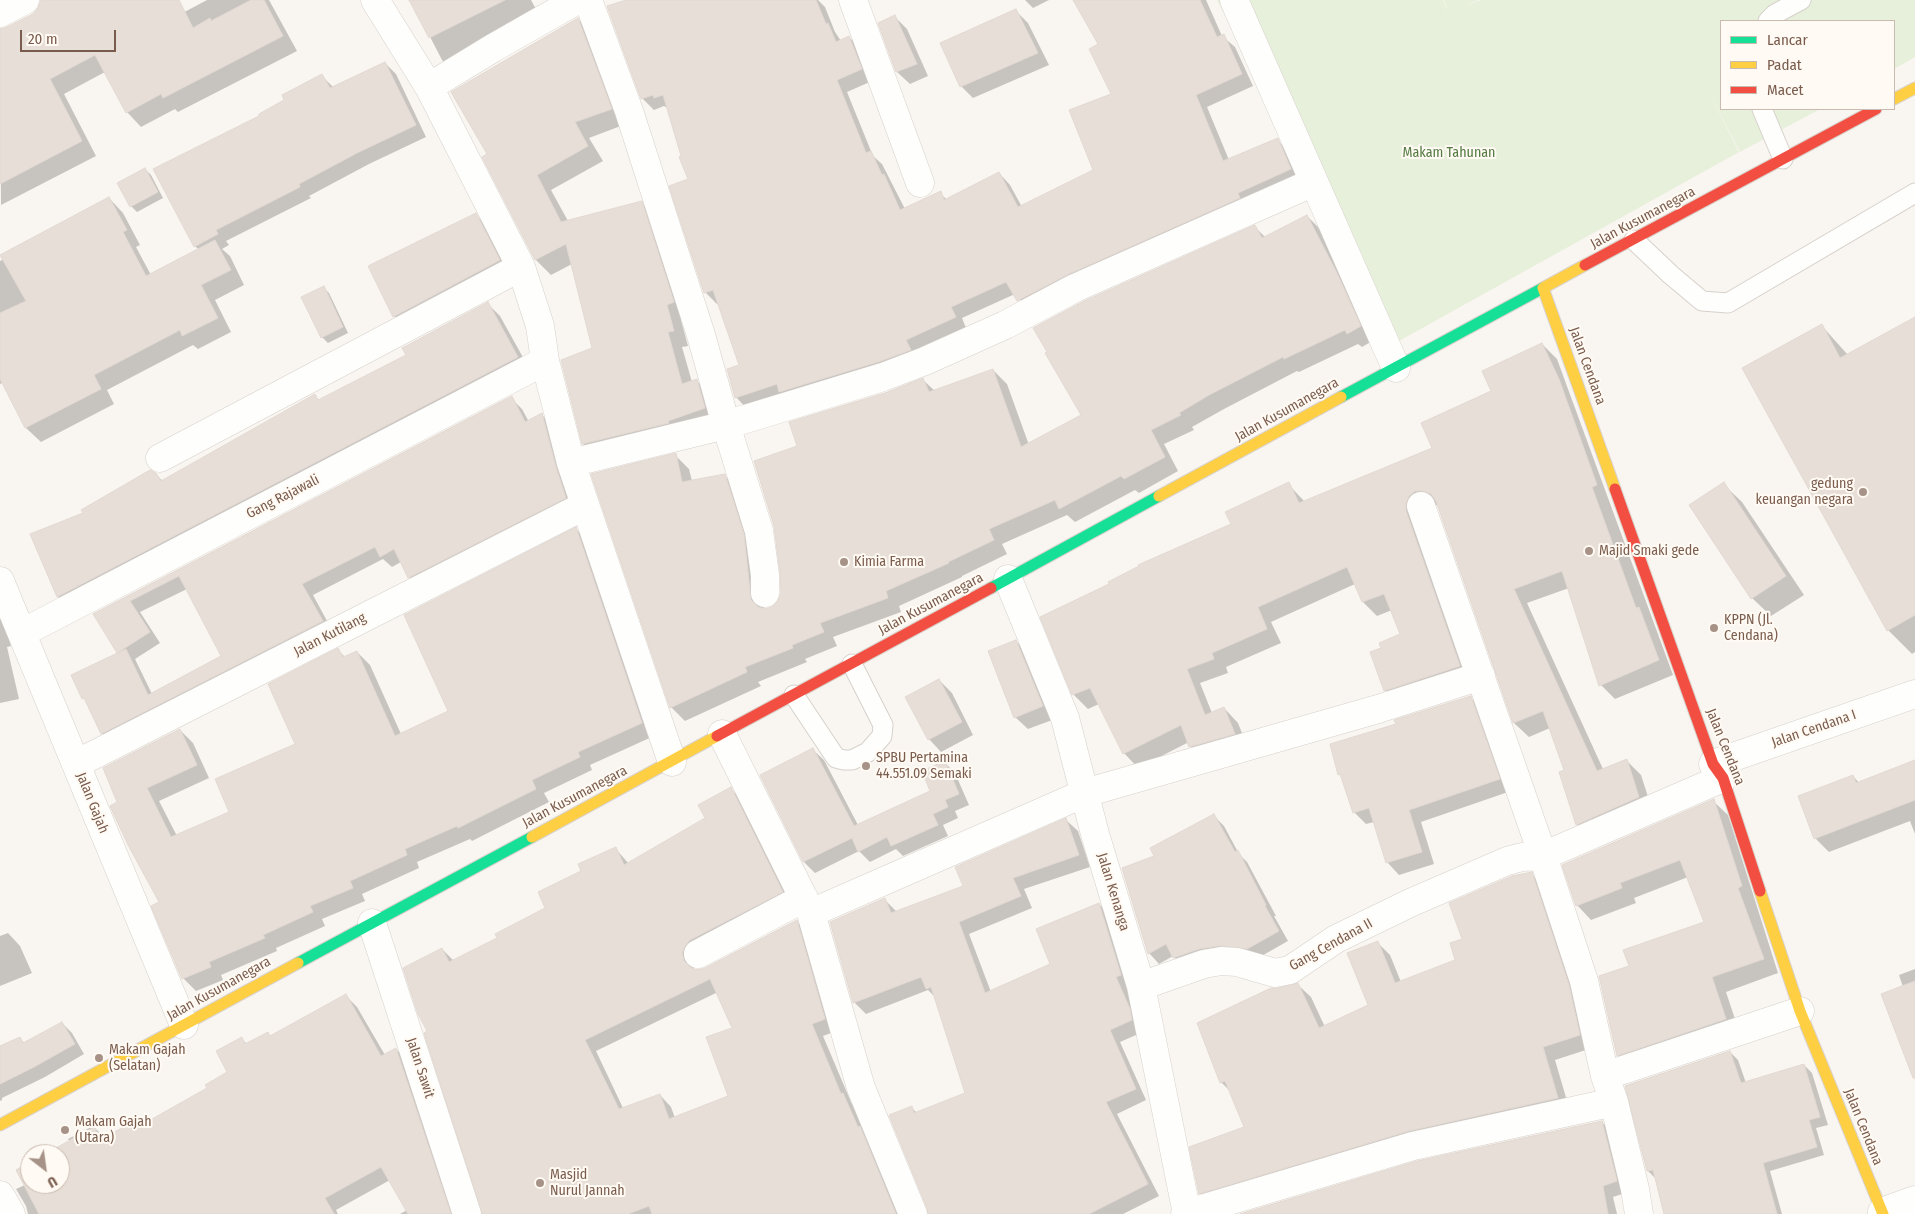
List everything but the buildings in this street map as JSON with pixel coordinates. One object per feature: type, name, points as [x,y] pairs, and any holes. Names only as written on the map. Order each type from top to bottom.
[{"type":"main road","points":[[1895,99],[1914,93]]},
{"type":"main road","name":"Jalan Kusumanegara","points":[[0,1125],[1874,110]]},
{"type":"main road","name":"Jalan Cendana","points":[[1544,288],[1718,771],[1800,1011],[1882,1213]]},
{"type":"street","points":[[0,13],[25,0]]},
{"type":"street","points":[[376,0],[429,88],[521,267],[540,326],[545,361],[584,506],[672,762]]},
{"type":"street","points":[[429,88],[493,48],[577,0]]},
{"type":"street","points":[[588,0],[629,111],[702,336],[726,425],[759,531],[766,575],[765,593]]},
{"type":"street","points":[[853,0],[920,183]]},
{"type":"street","points":[[1234,0],[1396,368]]},
{"type":"street","points":[[571,463],[726,425],[883,378],[925,362],[1005,325],[1075,288],[1314,182]]},
{"type":"street","points":[[160,458],[521,267]]},
{"type":"street","name":"Gang Rajawali","points":[[22,633],[545,361]]},
{"type":"street","name":"Jalan Kutilang","points":[[76,764],[584,506]]},
{"type":"street","points":[[1421,506],[1543,856],[1584,981],[1605,1076],[1614,1102],[1635,1189],[1639,1214]]},
{"type":"street","name":"Jalan Kenanga","points":[[1008,579],[1065,718],[1141,986],[1186,1214]]},
{"type":"street","name":"Jalan Gajah","points":[[0,581],[184,1025]]},
{"type":"street","points":[[698,954],[808,906],[1085,793],[1378,709],[1481,676]]},
{"type":"street","name":"Jalan Cendana I","points":[[1543,856],[1718,771],[1915,694]]},
{"type":"street","points":[[722,734],[808,906],[859,1082],[913,1214]]},
{"type":"street","name":"Gang Cendana II","points":[[1141,986],[1220,960],[1237,962],[1275,972],[1290,970],[1336,939],[1410,903],[1507,861],[1522,857],[1543,856]]},
{"type":"street","name":"Jalan Sawit","points":[[372,923],[467,1214]]},
{"type":"street","points":[[1605,1076],[1800,1011]]},
{"type":"street","points":[[1186,1214],[1413,1146],[1614,1102]]},
{"type":"street","points":[[0,1195],[11,1214]]},
{"type":"street","points":[[1882,1213],[1915,1200]]},
{"type":"lane","points":[[1769,20],[1775,14],[1801,0]]},
{"type":"lane","points":[[1762,110],[1783,159]]},
{"type":"lane","points":[[1634,240],[1702,301],[1728,303],[1915,193]]},
{"type":"lane","points":[[794,696],[836,758],[852,760],[868,752],[882,736],[883,725],[852,664]]},
{"type":"green space","name":"Makam Tahunan","points":[[1217,0],[1443,0],[1449,13],[1444,0],[1478,0],[1464,6],[1481,0],[1915,0],[1915,57],[1895,68],[1895,20],[1720,20],[1720,110],[1818,110],[1740,152],[1703,81],[1739,152],[1390,346]]},
{"type":"traffic: fast","points":[[1341,397],[1543,288]]},
{"type":"traffic: fast","points":[[991,588],[1159,496]]},
{"type":"traffic: fast","points":[[298,963],[532,837]]},
{"type":"traffic: slow","points":[[1895,98],[1915,88]]},
{"type":"traffic: slow","points":[[1585,265],[1543,288],[1615,489]]},
{"type":"traffic: slow","points":[[1159,496],[1341,397]]},
{"type":"traffic: slow","points":[[532,837],[717,736]]},
{"type":"traffic: slow","points":[[1760,891],[1800,1011],[1883,1214]]},
{"type":"traffic: slow","points":[[0,1125],[298,963]]},
{"type":"traffic: jam","points":[[1585,265],[1874,110]]},
{"type":"traffic: jam","points":[[1615,489],[1713,764],[1723,778],[1760,891]]},
{"type":"traffic: jam","points":[[717,736],[991,588]]},
{"type":"place","name":"gedung keuangan negara","points":[[1863,492]]},
{"type":"place","name":"Majid Smaki gede","points":[[1589,551]]},
{"type":"place","name":"Kimia Farma","points":[[844,562]]},
{"type":"place","name":"KPPN (Jl. Cendana)","points":[[1714,628]]},
{"type":"place","name":"SPBU Pertamina 44.551.09 Semaki","points":[[866,766]]},
{"type":"place","name":"Makam Gajah (Selatan)","points":[[99,1058]]},
{"type":"place","name":"Makam Gajah (Utara)","points":[[65,1130]]},
{"type":"place","name":"Masjid Nurul Jannah","points":[[540,1183]]}]
